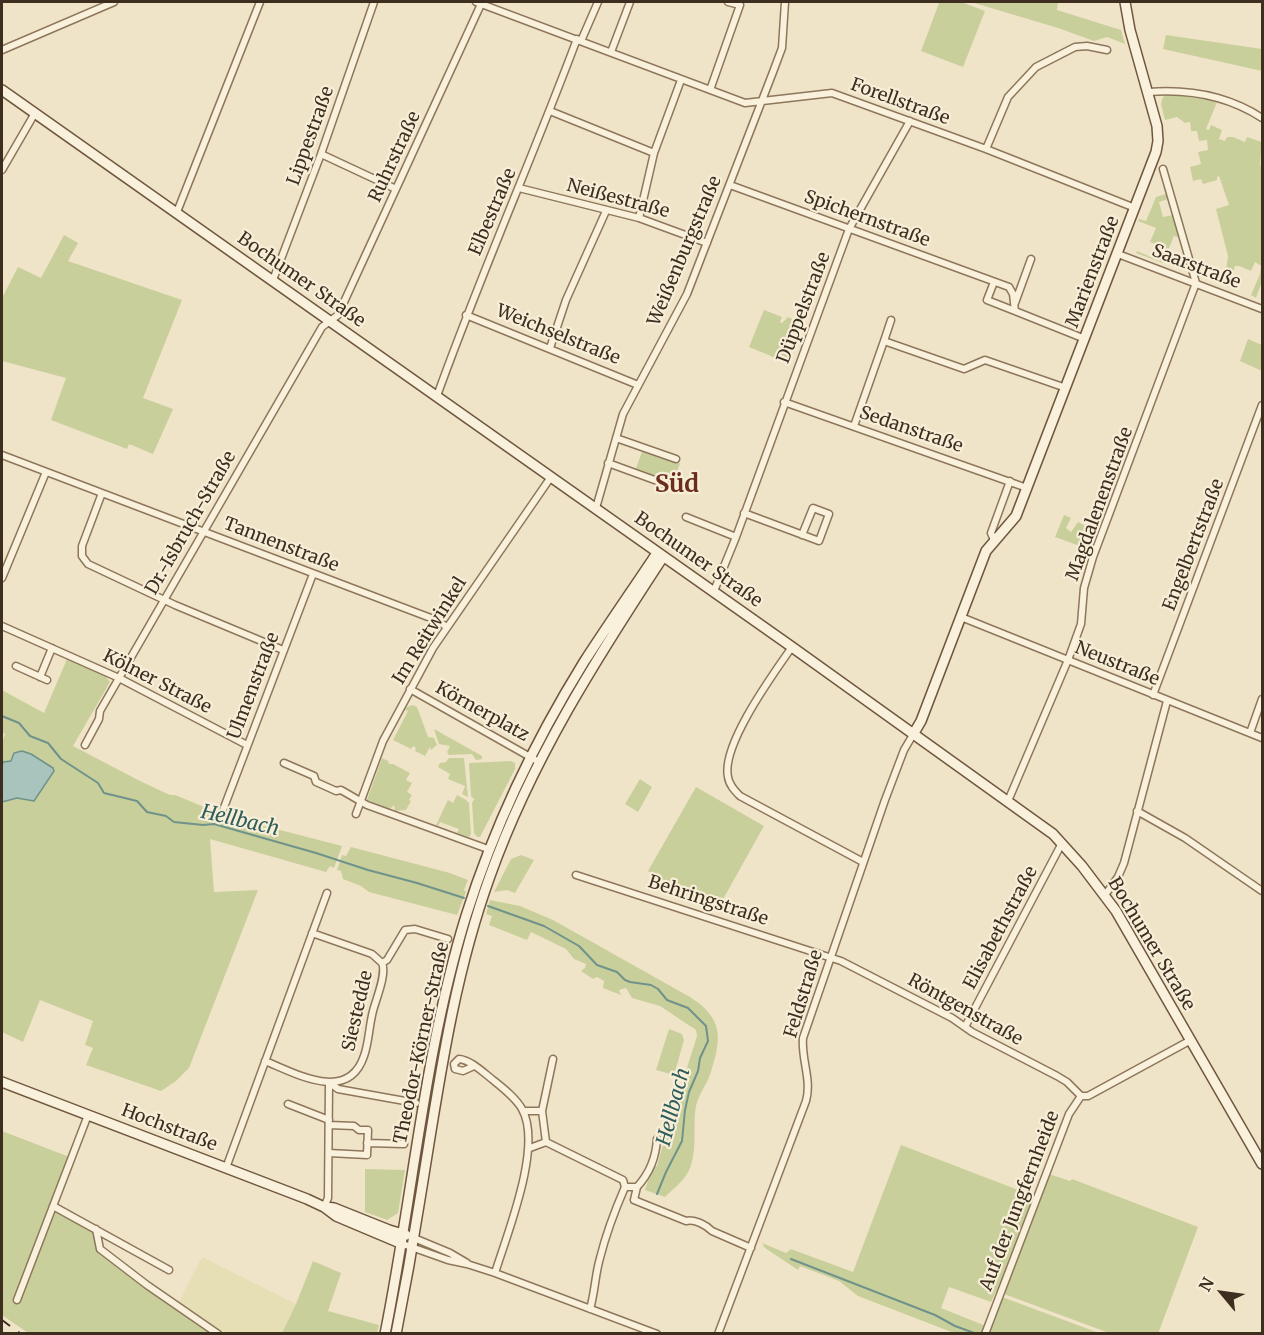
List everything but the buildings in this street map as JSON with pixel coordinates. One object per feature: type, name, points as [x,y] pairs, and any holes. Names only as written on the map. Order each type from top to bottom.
[{"type":"main road","name":"Marienstraße","points":[[914,733],[921,721],[986,551],[1016,516],[1118,254],[1158,141],[1149,92],[1131,36],[1125,2]]},
{"type":"main road","name":"Bochumer Straße","points":[[2,90],[792,646],[1008,801],[1062,843],[1116,911],[1263,1164]]},
{"type":"main road","name":"Theodor-Körner-Straße","points":[[385,1334],[436,1039],[466,917],[492,844],[535,760],[582,676],[660,555]]},
{"type":"main road","name":"Theodor-Körner-Straße","points":[[396,1334],[413,1243],[433,1108],[462,965],[490,875],[535,760]]},
{"type":"main road","name":"Hochstraße","points":[[2,1082],[324,1207],[336,1216],[413,1243]]},
{"type":"street","points":[[2,50],[114,2]]},
{"type":"street","points":[[177,212],[260,2]]},
{"type":"street","name":"Lippestraße","points":[[273,280],[321,154],[374,2]]},
{"type":"street","name":"Forellstraße","points":[[480,2],[745,103],[832,93],[986,149],[1135,208]]},
{"type":"street","name":"Ruhrstraße","points":[[330,321],[338,315],[480,2]]},
{"type":"street","points":[[579,40],[598,2]]},
{"type":"street","points":[[611,52],[630,2]]},
{"type":"street","points":[[710,90],[740,4],[728,2]]},
{"type":"street","name":"Weißenburgstraße","points":[[596,508],[628,404],[687,294],[782,48],[785,2]]},
{"type":"street","name":"Elbestraße","points":[[437,396],[466,315],[579,40]]},
{"type":"street","points":[[986,149],[1008,97],[1036,68],[1075,47],[1087,46],[1107,50]]},
{"type":"street","points":[[639,218],[654,153],[681,80]]},
{"type":"street","points":[[1149,92],[1184,92],[1210,96],[1241,106],[1263,118]]},
{"type":"street","points":[[550,111],[654,153]]},
{"type":"street","points":[[2,170],[35,113]]},
{"type":"street","name":"Düppelstraße","points":[[714,591],[849,230],[910,121]]},
{"type":"street","points":[[321,154],[396,189]]},
{"type":"street","points":[[1163,170],[1196,283]]},
{"type":"street","name":"Spichernstraße","points":[[730,185],[994,282],[1012,290],[1014,309]]},
{"type":"street","name":"Neißestraße","points":[[519,189],[639,218],[707,243]]},
{"type":"street","points":[[549,348],[566,300],[606,211]]},
{"type":"street","name":"Saarstraße","points":[[1118,254],[1263,309]]},
{"type":"street","points":[[1014,309],[1031,260]]},
{"type":"street","points":[[994,282],[987,300],[1085,339]]},
{"type":"street","name":"Magdalenenstraße","points":[[1008,801],[1068,660],[1081,624],[1084,588],[1093,557],[1196,283]]},
{"type":"street","name":"Weichselstraße","points":[[466,315],[638,385]]},
{"type":"street","points":[[854,426],[891,320]]},
{"type":"street","name":"Dr.-Isbruch-Straße","points":[[85,745],[119,678],[322,327],[330,321]]},
{"type":"street","points":[[884,341],[964,369],[985,360],[1066,388]]},
{"type":"street","name":"Sedanstraße","points":[[784,402],[1027,488]]},
{"type":"street","name":"Engelbertstraße","points":[[1153,695],[1263,405]]},
{"type":"street","points":[[616,438],[676,459]]},
{"type":"street","name":"Tannenstraße","points":[[2,455],[436,620],[447,627]]},
{"type":"street","points":[[608,463],[671,486]]},
{"type":"street","points":[[2,578],[46,472]]},
{"type":"street","name":"Im Reitwinkel","points":[[356,814],[383,741],[410,689],[447,627],[551,477]]},
{"type":"street","name":"Marienstraße","points":[[994,540],[991,533],[1010,482]]},
{"type":"street","points":[[102,494],[82,546],[82,556],[91,567],[283,650]]},
{"type":"street","points":[[744,513],[802,535],[819,541],[829,514],[813,508],[802,535]]},
{"type":"street","points":[[686,517],[736,537]]},
{"type":"street","name":"Ulmenstraße","points":[[223,810],[313,574]]},
{"type":"street","name":"Neustraße","points":[[961,617],[1263,738]]},
{"type":"street","name":"Kölner Straße","points":[[2,626],[119,678],[247,745]]},
{"type":"street","points":[[792,646],[750,707],[729,762],[730,785],[740,796],[863,862]]},
{"type":"street","points":[[16,666],[44,679],[52,648]]},
{"type":"street","name":"Körnerplatz","points":[[410,689],[535,760]]},
{"type":"street","points":[[1250,733],[1263,699]]},
{"type":"street","points":[[1105,895],[1118,877],[1124,863],[1167,701]]},
{"type":"street","name":"Feldstraße","points":[[718,1334],[808,1096],[802,1048],[803,1038],[890,785],[904,750],[914,733]]},
{"type":"street","points":[[284,763],[314,776],[316,782],[336,791],[341,790],[367,805],[485,848]]},
{"type":"street","points":[[1137,811],[1185,838],[1263,891]]},
{"type":"street","name":"Elisabethstraße","points":[[965,1027],[1062,843]]},
{"type":"street","name":"Behringstraße","points":[[576,875],[831,957]]},
{"type":"street","points":[[226,1168],[327,893]]},
{"type":"street","name":"Siestedde","points":[[382,963],[387,960],[405,930],[409,928],[448,939]]},
{"type":"street","name":"Siestedde","points":[[312,933],[372,954],[382,963],[384,971],[362,1062],[350,1076],[338,1082],[329,1083]]},
{"type":"street","name":"Röntgenstraße","points":[[831,957],[1057,1076],[1081,1096]]},
{"type":"street","name":"Auf der Jungfernheide","points":[[986,1331],[1070,1113],[1081,1096],[1088,1096],[1191,1040]]},
{"type":"street","points":[[546,1142],[542,1111],[553,1059]]},
{"type":"street","points":[[265,1061],[317,1081],[329,1083],[338,1089],[416,1103]]},
{"type":"street","points":[[474,1066],[501,1086],[524,1111],[530,1148],[519,1198],[495,1273]]},
{"type":"street","points":[[324,1207],[328,1198],[329,1083]]},
{"type":"street","points":[[288,1104],[329,1123],[368,1130],[367,1155],[328,1153]]},
{"type":"street","points":[[524,1111],[542,1111]]},
{"type":"street","points":[[17,1300],[88,1115]]},
{"type":"street","points":[[657,1139],[657,1147],[647,1176],[637,1187],[634,1200],[686,1221],[691,1220],[751,1248]]},
{"type":"street","points":[[530,1148],[546,1142],[623,1180],[625,1187],[615,1209],[599,1260],[590,1309]]},
{"type":"street","points":[[367,1143],[404,1144]]},
{"type":"street","points":[[625,1187],[637,1187]]},
{"type":"street","points":[[53,1206],[169,1270]]},
{"type":"street","points":[[96,1229],[100,1249],[218,1334]]},
{"type":"street","name":"Hochstraße","points":[[413,1243],[450,1253],[467,1264],[657,1334]]},
{"type":"shaded area","points":[[202,1257],[296,1304],[282,1334],[218,1333],[177,1306]]},
{"type":"green space","points":[[938,2],[961,2],[985,11],[963,67],[921,51]]},
{"type":"green space","points":[[971,2],[1058,2],[1057,10],[1121,30],[1125,44],[1107,37],[1094,41]]},
{"type":"green space","points":[[1166,35],[1262,49],[1262,71],[1163,49]]},
{"type":"green space","points":[[1167,95],[1217,102],[1206,129],[1209,130],[1211,125],[1222,130],[1219,139],[1225,141],[1227,137],[1233,137],[1245,142],[1247,137],[1262,142],[1260,165],[1262,166],[1262,281],[1256,298],[1251,295],[1261,266],[1255,262],[1251,271],[1235,266],[1228,287],[1224,285],[1228,256],[1216,209],[1229,205],[1219,176],[1217,180],[1203,184],[1201,179],[1193,181],[1190,167],[1201,164],[1198,152],[1208,150],[1207,140],[1199,141],[1197,131],[1191,131],[1190,122],[1185,123],[1177,117],[1165,120],[1161,104],[1163,97]]},
{"type":"green space","points":[[1166,194],[1168,199],[1159,202],[1163,217],[1173,215],[1180,238],[1174,236],[1163,263],[1136,253],[1137,251],[1160,261],[1163,247],[1150,242],[1156,228],[1138,221],[1139,219],[1146,221],[1156,197]]},
{"type":"green space","points":[[64,235],[78,243],[68,261],[182,300],[143,398],[173,409],[153,454],[129,444],[127,449],[51,420],[66,378],[2,361],[2,298],[18,267],[41,278]]},
{"type":"green space","points":[[764,310],[782,317],[780,322],[782,323],[788,317],[803,324],[788,363],[749,347]]},
{"type":"green space","points":[[1248,339],[1262,345],[1262,371],[1240,361]]},
{"type":"green space","points":[[643,449],[680,463],[672,485],[635,471]]},
{"type":"green space","points":[[1064,515],[1071,518],[1066,528],[1071,532],[1078,522],[1086,526],[1080,546],[1055,537]]},
{"type":"green space","points":[[67,659],[106,677],[110,682],[73,746],[170,795],[226,816],[342,846],[334,868],[330,866],[326,872],[210,839],[214,892],[258,890],[189,1068],[161,1091],[86,1065],[93,1048],[85,1045],[93,1021],[40,1000],[23,1042],[2,1032],[2,742],[5,734],[2,732],[2,690],[44,713]]},
{"type":"green space","points":[[413,705],[417,707],[428,737],[434,738],[437,745],[431,750],[430,747],[425,756],[415,751],[416,748],[413,746],[411,749],[393,740],[408,711],[405,710]]},
{"type":"green space","points":[[434,729],[482,756],[482,759],[476,760],[472,754],[449,755],[447,752],[450,746],[439,744]]},
{"type":"green space","points":[[382,758],[389,764],[410,773],[406,780],[412,783],[407,792],[412,795],[406,810],[395,811],[394,805],[390,809],[367,800]]},
{"type":"green space","points":[[449,758],[464,758],[468,797],[462,794],[465,786],[448,779],[450,774],[438,767],[440,763],[446,762]]},
{"type":"green space","points":[[511,761],[515,763],[515,769],[480,837],[477,837],[474,833],[472,803],[474,799],[471,796],[469,763]]},
{"type":"green space","points":[[529,768],[532,770],[453,991],[430,1107],[412,1219],[438,1045],[461,943],[483,877]]},
{"type":"green space","points":[[640,779],[652,787],[638,812],[625,804]]},
{"type":"green space","points":[[696,787],[764,826],[717,910],[648,871]]},
{"type":"green space","points":[[457,795],[469,803],[471,834],[469,837],[457,833],[459,829],[440,822],[438,826],[436,825],[448,800],[453,803]]},
{"type":"green space","points":[[351,847],[450,873],[468,880],[457,915],[369,892],[343,879],[341,871],[337,870],[342,855],[346,856]]},
{"type":"green space","points":[[521,855],[534,860],[515,893],[507,890],[494,892],[511,859]]},
{"type":"green space","points":[[490,900],[520,906],[553,920],[690,997],[709,1013],[714,1021],[718,1038],[717,1048],[711,1072],[696,1106],[691,1166],[682,1180],[665,1197],[645,1190],[653,1166],[657,1166],[666,1134],[674,1121],[675,1106],[697,1036],[696,1030],[660,1006],[632,998],[626,988],[619,990],[621,995],[603,988],[604,981],[597,977],[593,979],[581,971],[586,964],[574,959],[566,949],[531,932],[527,940],[489,925],[492,916],[486,914]]},
{"type":"green space","points":[[669,1029],[682,1034],[684,1040],[674,1075],[656,1070]]},
{"type":"green space","points":[[2,1131],[72,1158],[53,1206],[96,1229],[100,1249],[218,1333],[28,1333],[2,1315]]},
{"type":"green space","points":[[901,1145],[1039,1198],[1049,1174],[1070,1181],[1072,1179],[1198,1227],[1158,1334],[1109,1333],[996,1291],[991,1302],[949,1287],[941,1308],[986,1326],[983,1333],[954,1333],[858,1296],[839,1281],[800,1266],[798,1270],[765,1248],[762,1243],[786,1253],[791,1249],[853,1272]]},
{"type":"green space","points":[[365,1169],[405,1170],[398,1213],[387,1220],[365,1212]]},
{"type":"green space","points":[[313,1261],[341,1273],[328,1311],[379,1325],[377,1333],[282,1333]]},
{"type":"green space","points":[[1002,1297],[1099,1333],[987,1334]]},
{"type":"water","points":[[22,751],[31,754],[53,768],[54,771],[34,801],[17,798],[2,802],[3,762],[11,761],[14,753]]},
{"type":"waterway","name":"Hellbach","points":[[2,716],[19,723],[30,736],[48,743],[61,759],[98,783],[104,793],[137,801],[147,812],[166,816],[174,822],[214,824],[464,898]]},
{"type":"waterway","name":"Hellbach","points":[[488,906],[544,926],[579,946],[597,965],[617,972],[630,982],[651,985],[658,989],[667,1000],[688,1008],[706,1026],[708,1041],[689,1092],[682,1141],[657,1194]]},
{"type":"waterway","name":"Hellbach","points":[[791,1259],[935,1315],[977,1334]]},
{"type":"railway","points":[[2,1320],[21,1334]]},
{"type":"district","name":"Süd","points":[[677,485]]}]
